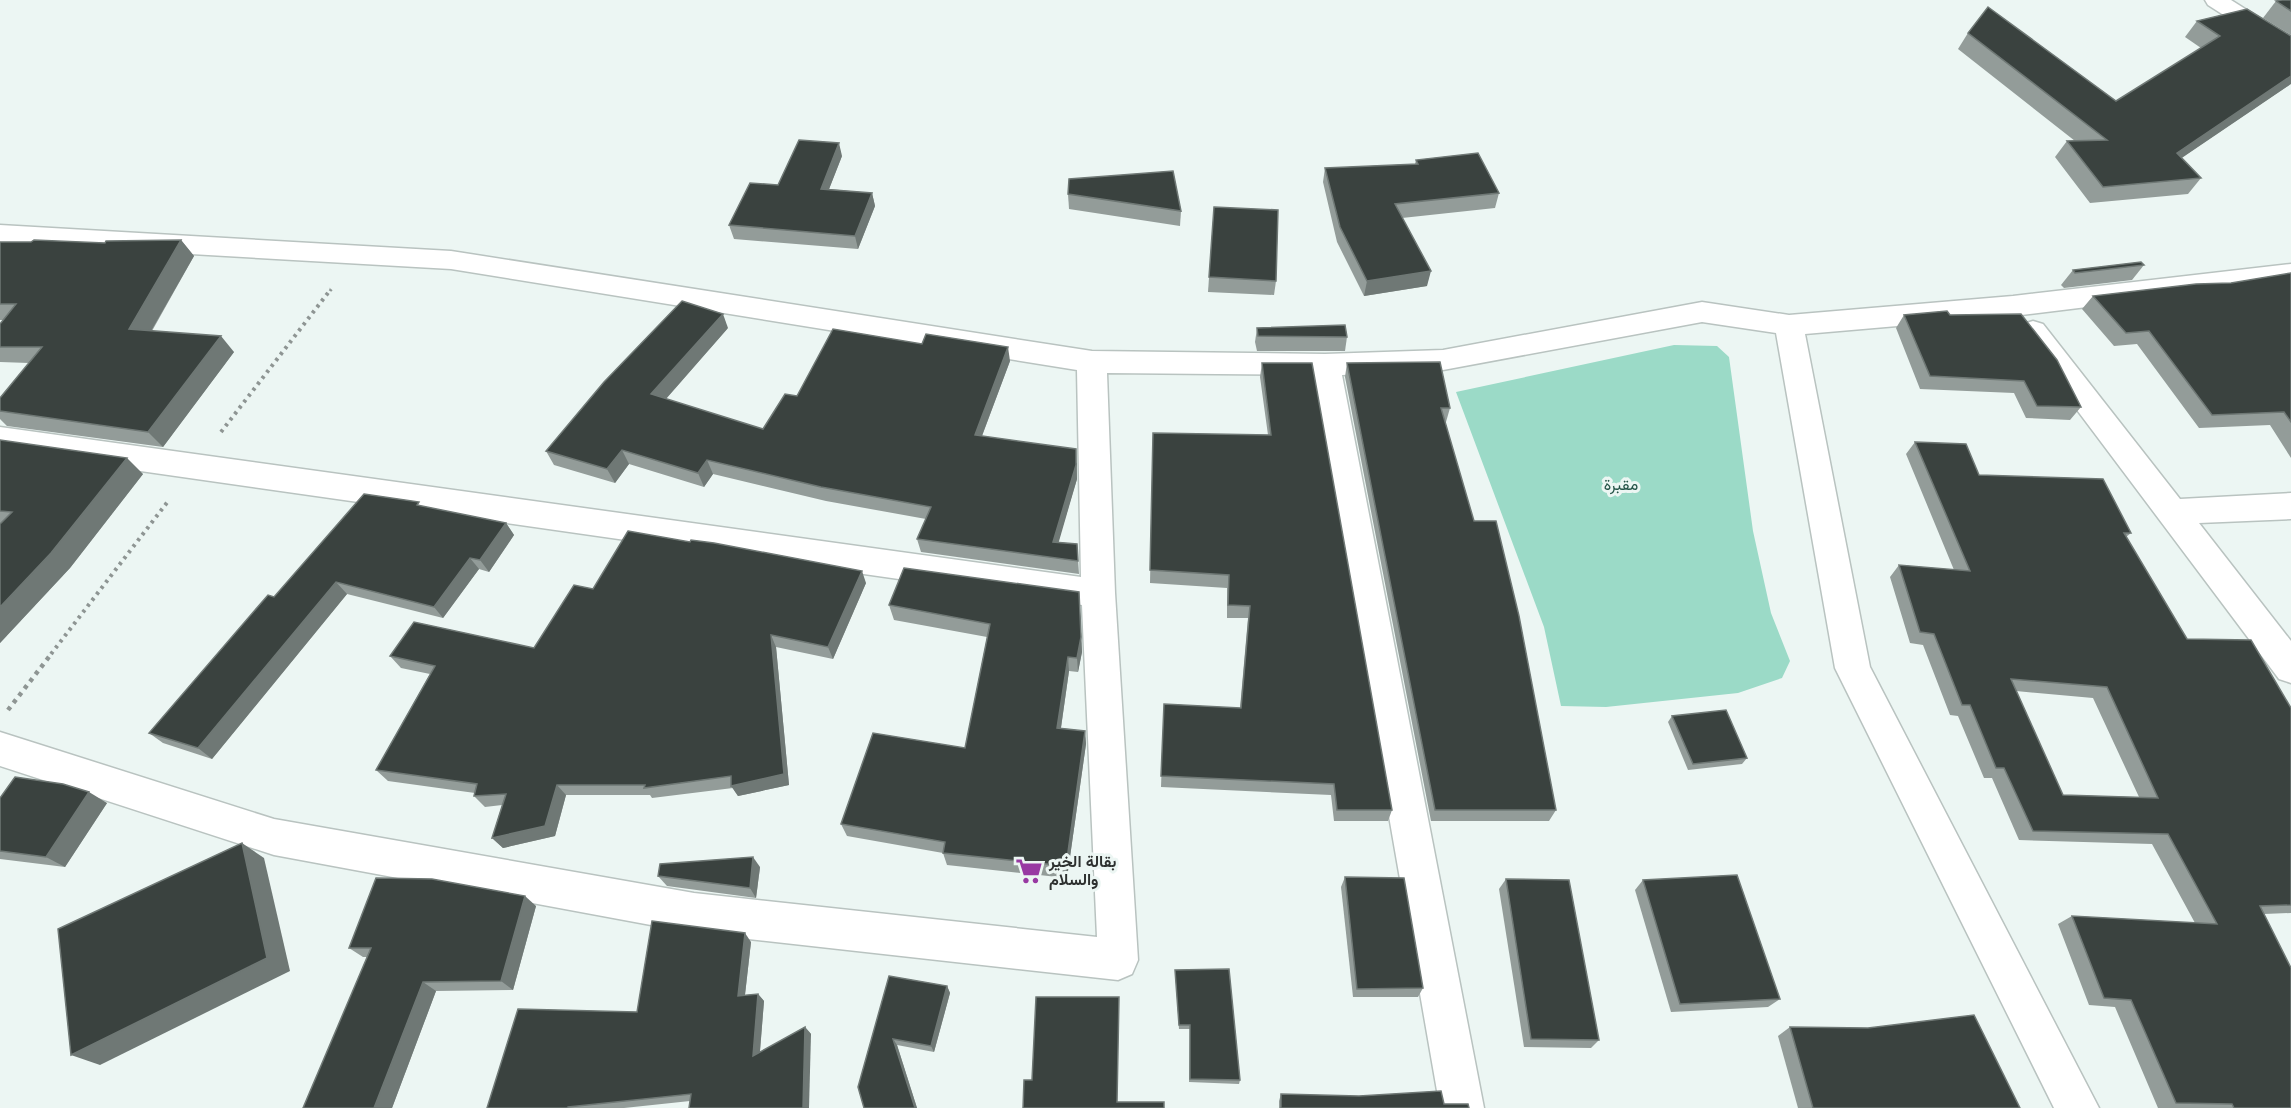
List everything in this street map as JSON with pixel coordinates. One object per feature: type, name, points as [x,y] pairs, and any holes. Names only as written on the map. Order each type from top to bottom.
[{"type":"street","points":[[2216,0],[2288,43]]},
{"type":"street","points":[[0,234],[452,260],[1092,362],[1325,365],[1443,360],[1702,312],[1789,325],[2013,306],[2291,273]]},
{"type":"street","points":[[2013,306],[2291,668]]},
{"type":"street","points":[[1789,325],[1853,668],[2077,1108]]},
{"type":"street","points":[[0,749],[274,837],[694,913],[1118,960],[1098,593],[1092,362]]},
{"type":"street","points":[[1325,365],[1462,1108]]},
{"type":"street","points":[[0,439],[1098,593]]},
{"type":"street","points":[[2173,512],[2291,506]]},
{"type":"green space","name":"مقبرة","points":[[1674,345],[1717,346],[1729,357],[1753,531],[1771,613],[1790,661],[1782,678],[1738,693],[1606,707],[1561,706],[1544,627],[1456,392]]},
{"type":"building","points":[[2291,0],[2291,11],[2276,1]]},
{"type":"building","points":[[1988,7],[2116,101],[2220,36],[2197,21],[2247,9],[2291,36],[2291,76],[2177,153],[2201,178],[2103,187],[2067,141],[2107,140],[1968,33]]},
{"type":"building","points":[[799,140],[839,143],[821,189],[872,193],[855,236],[729,225],[750,183],[778,185]]},
{"type":"building","points":[[1478,153],[1499,193],[1395,204],[1431,271],[1367,281],[1340,227],[1325,168],[1418,164],[1416,160]]},
{"type":"building","points":[[1173,171],[1181,211],[1068,194],[1069,179]]},
{"type":"building","points":[[1214,207],[1278,210],[1276,281],[1209,277]]},
{"type":"building","points":[[34,240],[105,243],[106,241],[181,240],[129,329],[221,336],[148,432],[0,411],[0,398],[42,347],[0,347],[0,324],[16,304],[0,304],[0,242],[31,242]]},
{"type":"building","points":[[2141,262],[2144,265],[2075,273],[2073,270]]},
{"type":"building","points":[[2291,273],[2291,422],[2284,412],[2212,415],[2149,331],[2126,333],[2093,296],[2196,284],[2231,283]]},
{"type":"building","points":[[682,301],[723,314],[651,394],[763,429],[785,394],[797,396],[833,329],[922,344],[926,334],[1008,347],[975,435],[1076,449],[1076,465],[1053,542],[1077,544],[1078,561],[917,539],[931,507],[821,487],[707,460],[698,473],[622,450],[607,469],[546,451],[604,382]]},
{"type":"building","points":[[1947,311],[1950,315],[2021,314],[2057,360],[2081,407],[2037,406],[2024,381],[1930,376],[1904,315]]},
{"type":"building","points":[[1345,325],[1347,337],[1258,336],[1257,328]]},
{"type":"building","points":[[1440,362],[1450,408],[1441,408],[1474,521],[1496,521],[1519,616],[1556,810],[1435,810],[1347,363]]},
{"type":"building","points":[[1262,363],[1312,363],[1392,810],[1337,810],[1334,784],[1161,776],[1164,704],[1241,708],[1250,606],[1228,605],[1229,575],[1150,570],[1153,433],[1271,435]]},
{"type":"building","points":[[0,440],[127,458],[51,553],[0,607],[0,524],[12,512],[0,511]]},
{"type":"building","points":[[1915,442],[1966,444],[1979,475],[2103,479],[2131,533],[2124,533],[2187,639],[2251,640],[2291,708],[2291,905],[2260,906],[2291,968],[2291,1108],[2234,1108],[2232,1104],[2176,1103],[2131,1000],[2104,998],[2072,916],[2217,924],[2168,834],[2033,831],[2004,768],[1996,768],[1970,705],[1962,705],[1934,634],[1920,632],[1899,565],[1970,571]],"holes":[[[2011,679],[2107,687],[2158,798],[2063,795]]]},
{"type":"building","points":[[364,494],[419,502],[417,505],[506,523],[480,560],[470,558],[434,607],[336,582],[198,748],[149,733],[268,595],[274,597]]},
{"type":"building","points":[[628,531],[690,542],[691,540],[714,543],[862,571],[828,647],[771,635],[784,774],[731,786],[731,776],[644,788],[645,785],[557,785],[545,826],[492,838],[506,794],[474,796],[477,784],[376,770],[435,666],[390,656],[414,622],[534,648],[574,585],[593,589]]},
{"type":"building","points":[[904,568],[1079,592],[1081,637],[1077,658],[1068,657],[1057,728],[1085,731],[1066,866],[943,853],[945,842],[841,824],[873,733],[965,748],[990,624],[889,605]]},
{"type":"building","points":[[1726,710],[1747,758],[1693,764],[1672,716]]},
{"type":"building","points":[[15,777],[63,784],[89,792],[46,857],[0,851],[0,798]]},
{"type":"building","points":[[242,843],[267,958],[71,1055],[58,929]]},
{"type":"building","points":[[753,857],[750,888],[658,876],[660,864]]},
{"type":"building","points":[[1737,875],[1780,999],[1680,1004],[1643,880]]},
{"type":"building","points":[[1345,877],[1404,878],[1423,988],[1357,989]]},
{"type":"building","points":[[376,878],[432,879],[525,896],[501,981],[423,982],[374,1108],[303,1108],[371,948],[349,948]]},
{"type":"building","points":[[1506,879],[1569,880],[1599,1040],[1531,1039]]},
{"type":"building","points":[[652,921],[745,933],[738,996],[758,994],[753,1056],[805,1027],[803,1108],[689,1108],[691,1094],[567,1108],[487,1108],[518,1009],[637,1012]]},
{"type":"building","points":[[1229,969],[1240,1080],[1190,1079],[1190,1025],[1179,1025],[1175,970]]},
{"type":"building","points":[[889,976],[947,986],[931,1046],[893,1039],[915,1108],[864,1108],[858,1087]]},
{"type":"building","points":[[1036,997],[1119,997],[1117,1102],[1164,1102],[1164,1108],[1023,1108],[1024,1080],[1032,1080]]},
{"type":"building","points":[[1974,1015],[2020,1108],[1813,1108],[1790,1027],[1868,1028]]},
{"type":"building","points":[[1441,1091],[1444,1104],[1468,1104],[1469,1108],[1281,1108],[1281,1094],[1359,1096]]},
{"type":"place","name":"بقالة الخير والسلام","points":[[1029,871]]}]
